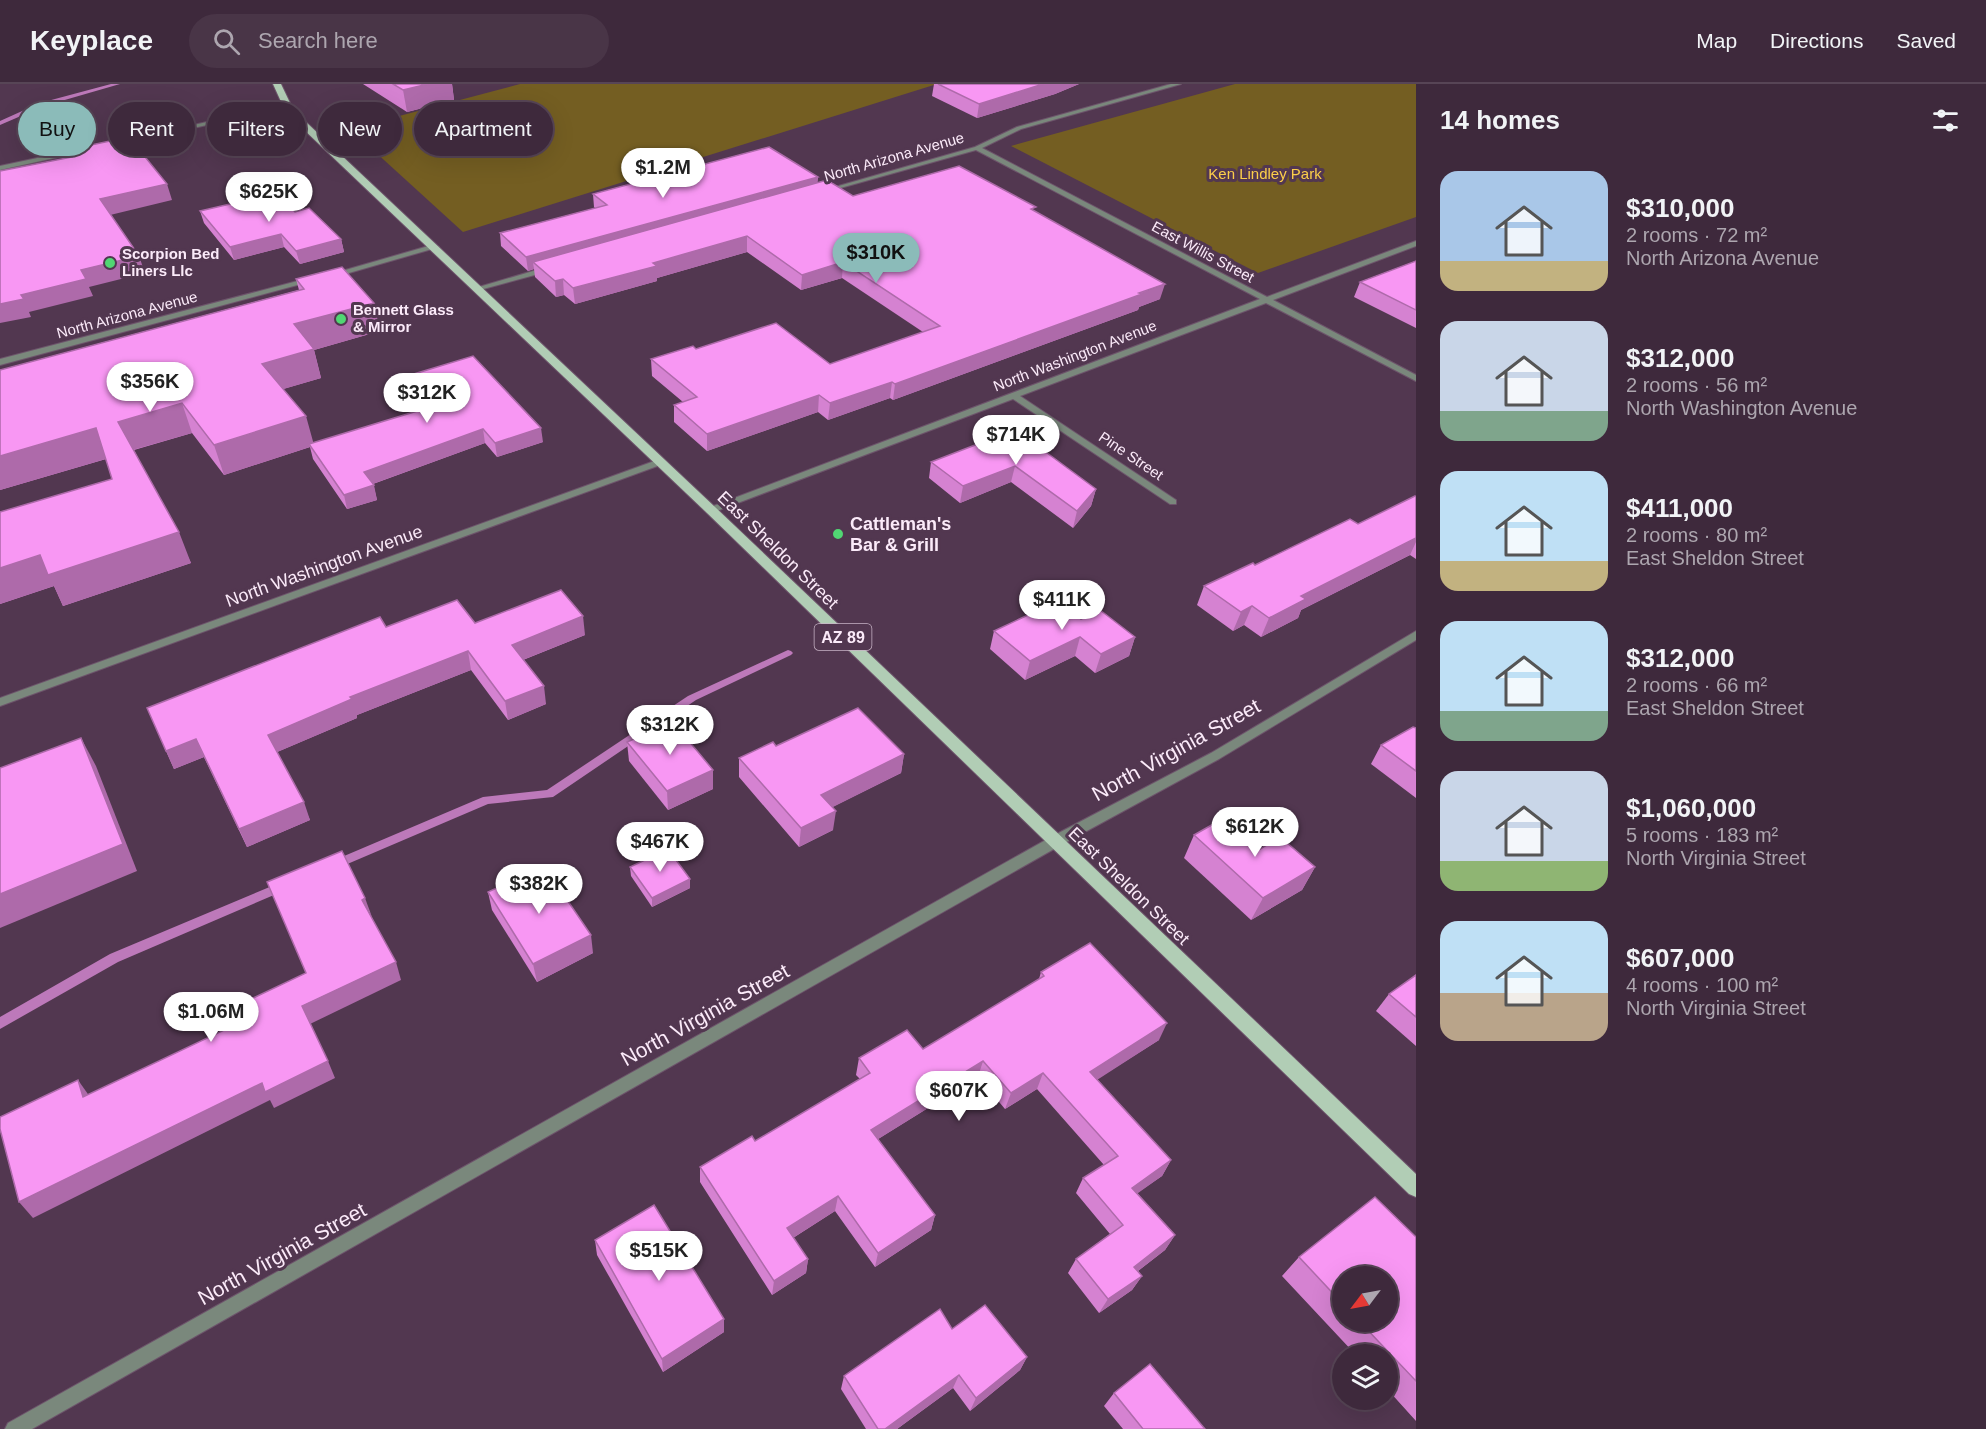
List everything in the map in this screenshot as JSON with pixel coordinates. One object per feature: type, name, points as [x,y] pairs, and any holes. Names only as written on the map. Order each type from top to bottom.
[{"type":"main road","name":"East Sheldon Street","points":[[277,84],[285,102]]},
{"type":"main road","name":"East Sheldon Street","points":[[306,127],[711,510],[1416,1187]]},
{"type":"street","name":"North Arizona Avenue","points":[[816,193],[977,148],[1019,128],[1178,84]]},
{"type":"street","name":"East Willis Street","points":[[977,148],[1416,378]]},
{"type":"street","points":[[0,168],[56,156]]},
{"type":"street","name":"North Washington Avenue","points":[[711,510],[1416,243]]},
{"type":"street","name":"North Arizona Avenue","points":[[0,362],[435,248]]},
{"type":"street","points":[[476,289],[562,265]]},
{"type":"street","name":"Pine Street","points":[[1013,395],[1173,502]]},
{"type":"street","name":"North Washington Avenue","points":[[0,702],[660,462]]},
{"type":"street","name":"North Virginia Street","points":[[14,1429],[1056,841],[1215,756],[1416,635]]},
{"type":"green space","points":[[520,84],[937,84],[463,232],[380,156],[402,156],[402,115],[414,112],[414,156],[553,156],[553,102],[452,102]]},
{"type":"green space","name":"Ken Lindley Park","points":[[1235,84],[1416,84],[1416,217],[1258,273],[1011,146]]},
{"type":"building","points":[[393,84],[428,84],[403,90]]},
{"type":"building","points":[[938,84],[1043,84],[979,104]]},
{"type":"building","points":[[108,141],[108,156],[144,156],[167,184],[100,199],[139,256],[81,270],[86,279],[21,295],[24,299],[0,304],[0,171],[71,156],[96,156],[96,144]]},
{"type":"building","points":[[769,147],[818,177],[526,257],[500,233],[607,205],[593,194]]},
{"type":"building","points":[[959,166],[1036,207],[1031,209],[1165,284],[895,384],[892,382],[830,403],[819,395],[707,434],[674,405],[697,397],[651,359],[693,346],[696,349],[776,323],[830,364],[940,326],[843,262],[802,275],[747,236],[653,263],[657,266],[573,288],[563,279],[555,281],[533,262],[827,180],[853,196]]},
{"type":"building","points":[[277,193],[295,212],[309,208],[341,239],[296,251],[281,234],[230,247],[200,211]]},
{"type":"building","points":[[1416,261],[1416,310],[1360,282]]},
{"type":"building","points":[[342,267],[374,303],[294,324],[314,349],[262,364],[306,416],[214,445],[182,403],[118,422],[179,532],[48,575],[40,555],[0,568],[0,512],[112,479],[96,428],[0,456],[0,370],[304,289],[296,279]]},
{"type":"building","points":[[473,356],[541,428],[495,443],[483,429],[364,472],[374,485],[344,495],[309,444],[440,404],[414,374]]},
{"type":"building","points":[[1009,425],[1096,489],[1077,511],[1015,466],[963,486],[931,462],[1001,435]]},
{"type":"building","points":[[1415,496],[1416,538],[1301,596],[1306,599],[1269,618],[1252,606],[1241,612],[1204,586],[1253,563],[1255,565],[1350,519],[1358,524]]},
{"type":"building","points":[[561,590],[583,616],[512,645],[544,686],[505,701],[468,651],[350,697],[352,699],[268,735],[304,802],[239,829],[196,739],[166,751],[147,708],[380,617],[386,627],[457,600],[475,623]]},
{"type":"building","points":[[1058,601],[1081,619],[1100,610],[1135,637],[1101,654],[1080,637],[1030,661],[994,631]]},
{"type":"building","points":[[858,708],[904,754],[821,795],[836,811],[801,828],[739,758],[773,742],[776,746]]},
{"type":"building","points":[[673,722],[713,770],[667,791],[627,742]]},
{"type":"building","points":[[1413,727],[1416,728],[1416,771],[1381,745]]},
{"type":"building","points":[[81,738],[123,844],[0,894],[0,768]]},
{"type":"building","points":[[1224,818],[1260,849],[1280,837],[1315,867],[1263,898],[1194,835]]},
{"type":"building","points":[[668,849],[690,879],[652,898],[630,867]]},
{"type":"building","points":[[342,851],[365,898],[362,900],[396,962],[302,1006],[328,1061],[265,1092],[262,1083],[19,1202],[0,1129],[0,1117],[78,1080],[83,1097],[237,1024],[230,1009],[306,973],[267,882]]},
{"type":"building","points":[[544,866],[591,935],[533,964],[488,892]]},
{"type":"building","points":[[1090,943],[1167,1023],[1090,1072],[1171,1160],[1132,1188],[1175,1235],[1134,1267],[1142,1276],[1108,1299],[1076,1259],[1123,1225],[1083,1178],[1118,1156],[1043,1073],[1011,1093],[983,1061],[871,1130],[935,1215],[878,1253],[838,1196],[787,1228],[808,1259],[774,1281],[700,1167],[752,1136],[755,1141],[870,1073],[859,1058],[907,1030],[923,1049],[1044,976],[1041,972]]},
{"type":"building","points":[[1416,975],[1416,1017],[1389,994]]},
{"type":"building","points":[[1375,1197],[1416,1237],[1416,1381],[1398,1362],[1398,1344],[1381,1344],[1369,1332],[1398,1332],[1398,1266],[1332,1266],[1332,1292],[1299,1257]]},
{"type":"building","points":[[654,1205],[724,1319],[662,1359],[595,1240]]},
{"type":"building","points":[[985,1305],[1027,1357],[976,1398],[959,1375],[885,1429],[878,1429],[844,1376],[940,1309],[952,1329]]},
{"type":"building","points":[[1150,1364],[1205,1429],[1143,1429],[1114,1393]]},
{"type":"waterway","points":[[0,123],[71,95],[117,84]]},
{"type":"waterway","points":[[334,865],[487,800],[549,794],[692,698],[788,653]]},
{"type":"waterway","points":[[0,1023],[114,958],[284,886]]},
{"type":"place","name":"Scorpion Bed Liners Llc","points":[[110,263]]},
{"type":"place","name":"Bennett Glass & Mirror","points":[[341,319]]},
{"type":"place","name":"Cattleman's Bar & Grill","points":[[838,534]]}]
